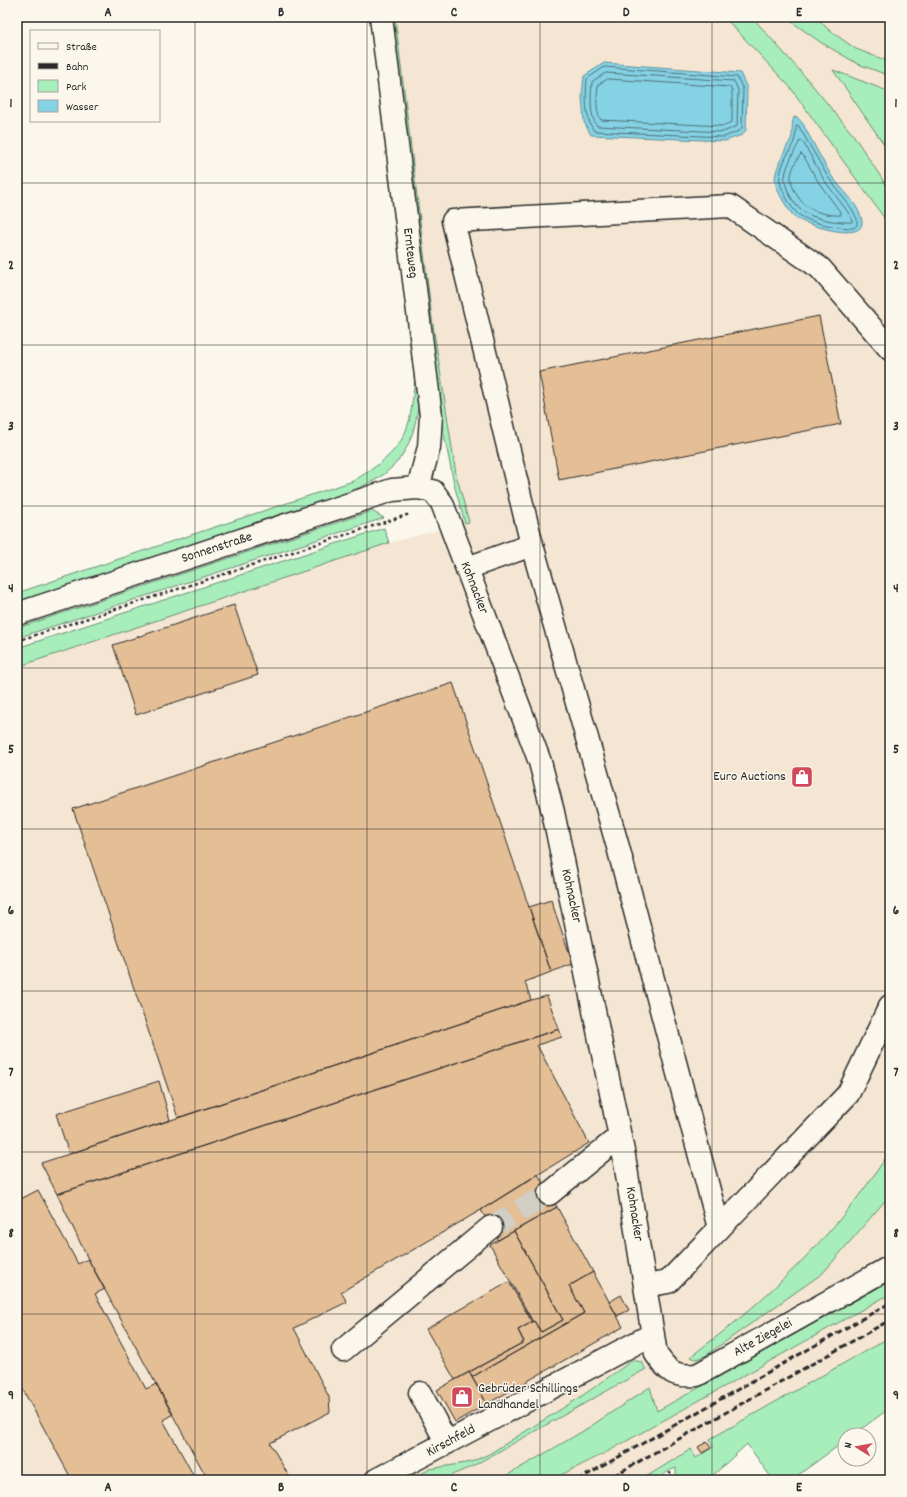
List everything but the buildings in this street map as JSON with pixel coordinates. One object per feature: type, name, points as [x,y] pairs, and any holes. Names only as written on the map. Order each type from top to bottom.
[{"type":"street","name":"Ernteweg","points":[[381,17],[430,416],[429,447],[418,488]]},
{"type":"street","points":[[719,1228],[618,847],[532,545],[453,221],[730,206],[820,268],[890,349]]},
{"type":"street","name":"Kohnacker","points":[[418,488],[433,491],[442,503],[540,762],[553,812],[620,1136],[653,1334]]},
{"type":"street","name":"Sonnenstraße","points":[[17,614],[392,490],[418,488]]},
{"type":"street","points":[[467,568],[532,545]]},
{"type":"street","points":[[645,1286],[668,1282],[848,1094],[890,1006]]},
{"type":"street","points":[[549,1194],[620,1136]]},
{"type":"street","points":[[343,1350],[491,1227]]},
{"type":"street","name":"Alte Ziegelei","points":[[653,1334],[656,1354],[665,1368],[673,1373],[684,1376],[697,1375],[882,1271],[890,1259]]},
{"type":"street","name":"Kirschfeld","points":[[376,1480],[653,1334]]},
{"type":"street","points":[[420,1393],[447,1443]]},
{"type":"path","points":[[17,641],[442,503]]},
{"type":"path","points":[[670,1472],[670,1480]]},
{"type":"shaded area","points":[[395,17],[890,17],[890,1281],[657,1411],[661,1422],[890,1294],[890,1337],[710,1439],[713,1447],[695,1458],[691,1450],[641,1480],[440,1480],[471,1467],[645,1369],[641,1362],[633,1360],[579,1398],[489,1454],[471,1462],[430,1469],[410,1480],[17,1480],[17,667],[389,543],[469,522],[456,474],[432,318]]},
{"type":"green space","points":[[371,17],[421,380],[413,432],[402,455],[383,475],[352,491],[17,602],[17,593],[353,481],[378,465],[399,444],[408,425],[415,379]]},
{"type":"green space","points":[[388,17],[395,17],[432,318],[456,474],[469,522],[465,523],[455,488],[439,411]]},
{"type":"green space","points":[[724,17],[752,17],[808,80],[854,136],[890,191],[890,226],[790,87]]},
{"type":"green space","points":[[785,17],[816,17],[829,30],[856,49],[890,62],[890,76],[858,64],[820,42]]},
{"type":"green space","points":[[833,70],[890,92],[890,153]]},
{"type":"green space","points":[[372,511],[384,518],[17,638],[17,628]]},
{"type":"green space","points":[[384,528],[389,543],[17,667],[17,648]]},
{"type":"green space","points":[[890,1151],[890,1195],[823,1273],[705,1356],[696,1359],[690,1357],[747,1312],[787,1276],[842,1216],[875,1174]]},
{"type":"green space","points":[[890,1281],[890,1294],[607,1452],[551,1480],[499,1480],[585,1430],[650,1387],[657,1411]]},
{"type":"green space","points":[[890,1337],[890,1408],[864,1427],[837,1427],[837,1447],[798,1475],[801,1480],[773,1480],[747,1444],[708,1480],[676,1480],[676,1468],[665,1474],[662,1480],[641,1480],[691,1449],[696,1458],[713,1447],[710,1439]]},
{"type":"green space","points":[[633,1360],[641,1362],[646,1369],[471,1467],[440,1480],[410,1480],[430,1469],[471,1462],[489,1454],[579,1398]]},
{"type":"water","points":[[604,63],[740,73],[747,88],[746,130],[742,135],[725,141],[591,135],[584,122],[582,96],[584,76]]},
{"type":"water","points":[[794,117],[798,118],[803,124],[831,175],[852,200],[859,211],[861,226],[856,230],[847,232],[836,231],[812,225],[796,218],[783,201],[776,185],[775,177],[779,163],[792,138]]},
{"type":"tunnel","points":[[491,1227],[549,1194]]},
{"type":"railway","points":[[578,1480],[890,1303]]},
{"type":"railway","points":[[606,1480],[890,1320]]},
{"type":"place","name":"Euro Auctions","points":[[802,777]]},
{"type":"place","name":"Gebrüder Schillings Landhandel","points":[[462,1397]]}]
